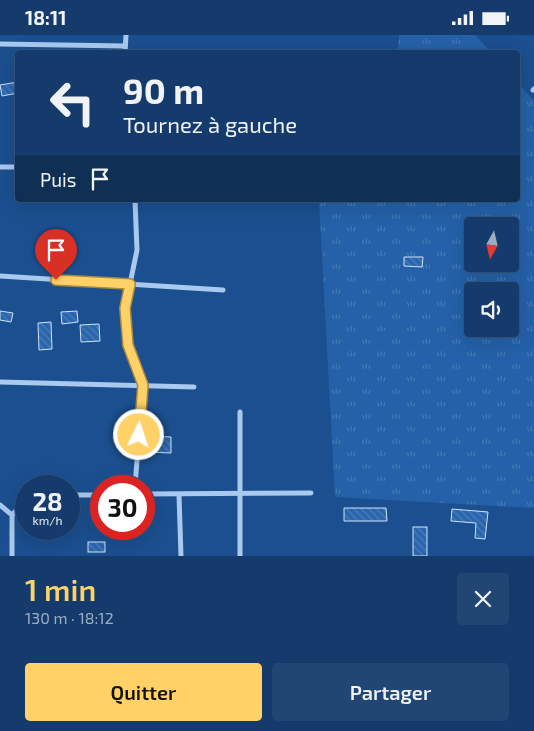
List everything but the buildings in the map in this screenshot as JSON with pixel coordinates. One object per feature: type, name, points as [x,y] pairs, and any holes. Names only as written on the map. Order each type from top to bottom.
[{"type":"street","points":[[0,44],[125,49],[126,35]]},
{"type":"street","points":[[0,167],[15,167]]},
{"type":"street","points":[[135,202],[137,250],[125,308],[128,345],[143,385],[136,475]]},
{"type":"street","points":[[0,276],[223,290]]},
{"type":"street","points":[[0,383],[194,387]]},
{"type":"street","points":[[240,412],[240,556]]},
{"type":"street","points":[[155,494],[311,493]]},
{"type":"street","points":[[179,495],[181,556]]},
{"type":"street","points":[[0,505],[12,515]]},
{"type":"street","points":[[12,556],[12,515],[15,512]]},
{"type":"green space","points":[[399,35],[475,35],[489,50],[398,50]]},
{"type":"green space","points":[[520,85],[534,101],[534,508],[335,497],[319,202],[520,202]]},
{"type":"route","points":[[56,280],[130,284],[125,308],[128,345],[143,385],[139,435]]}]
